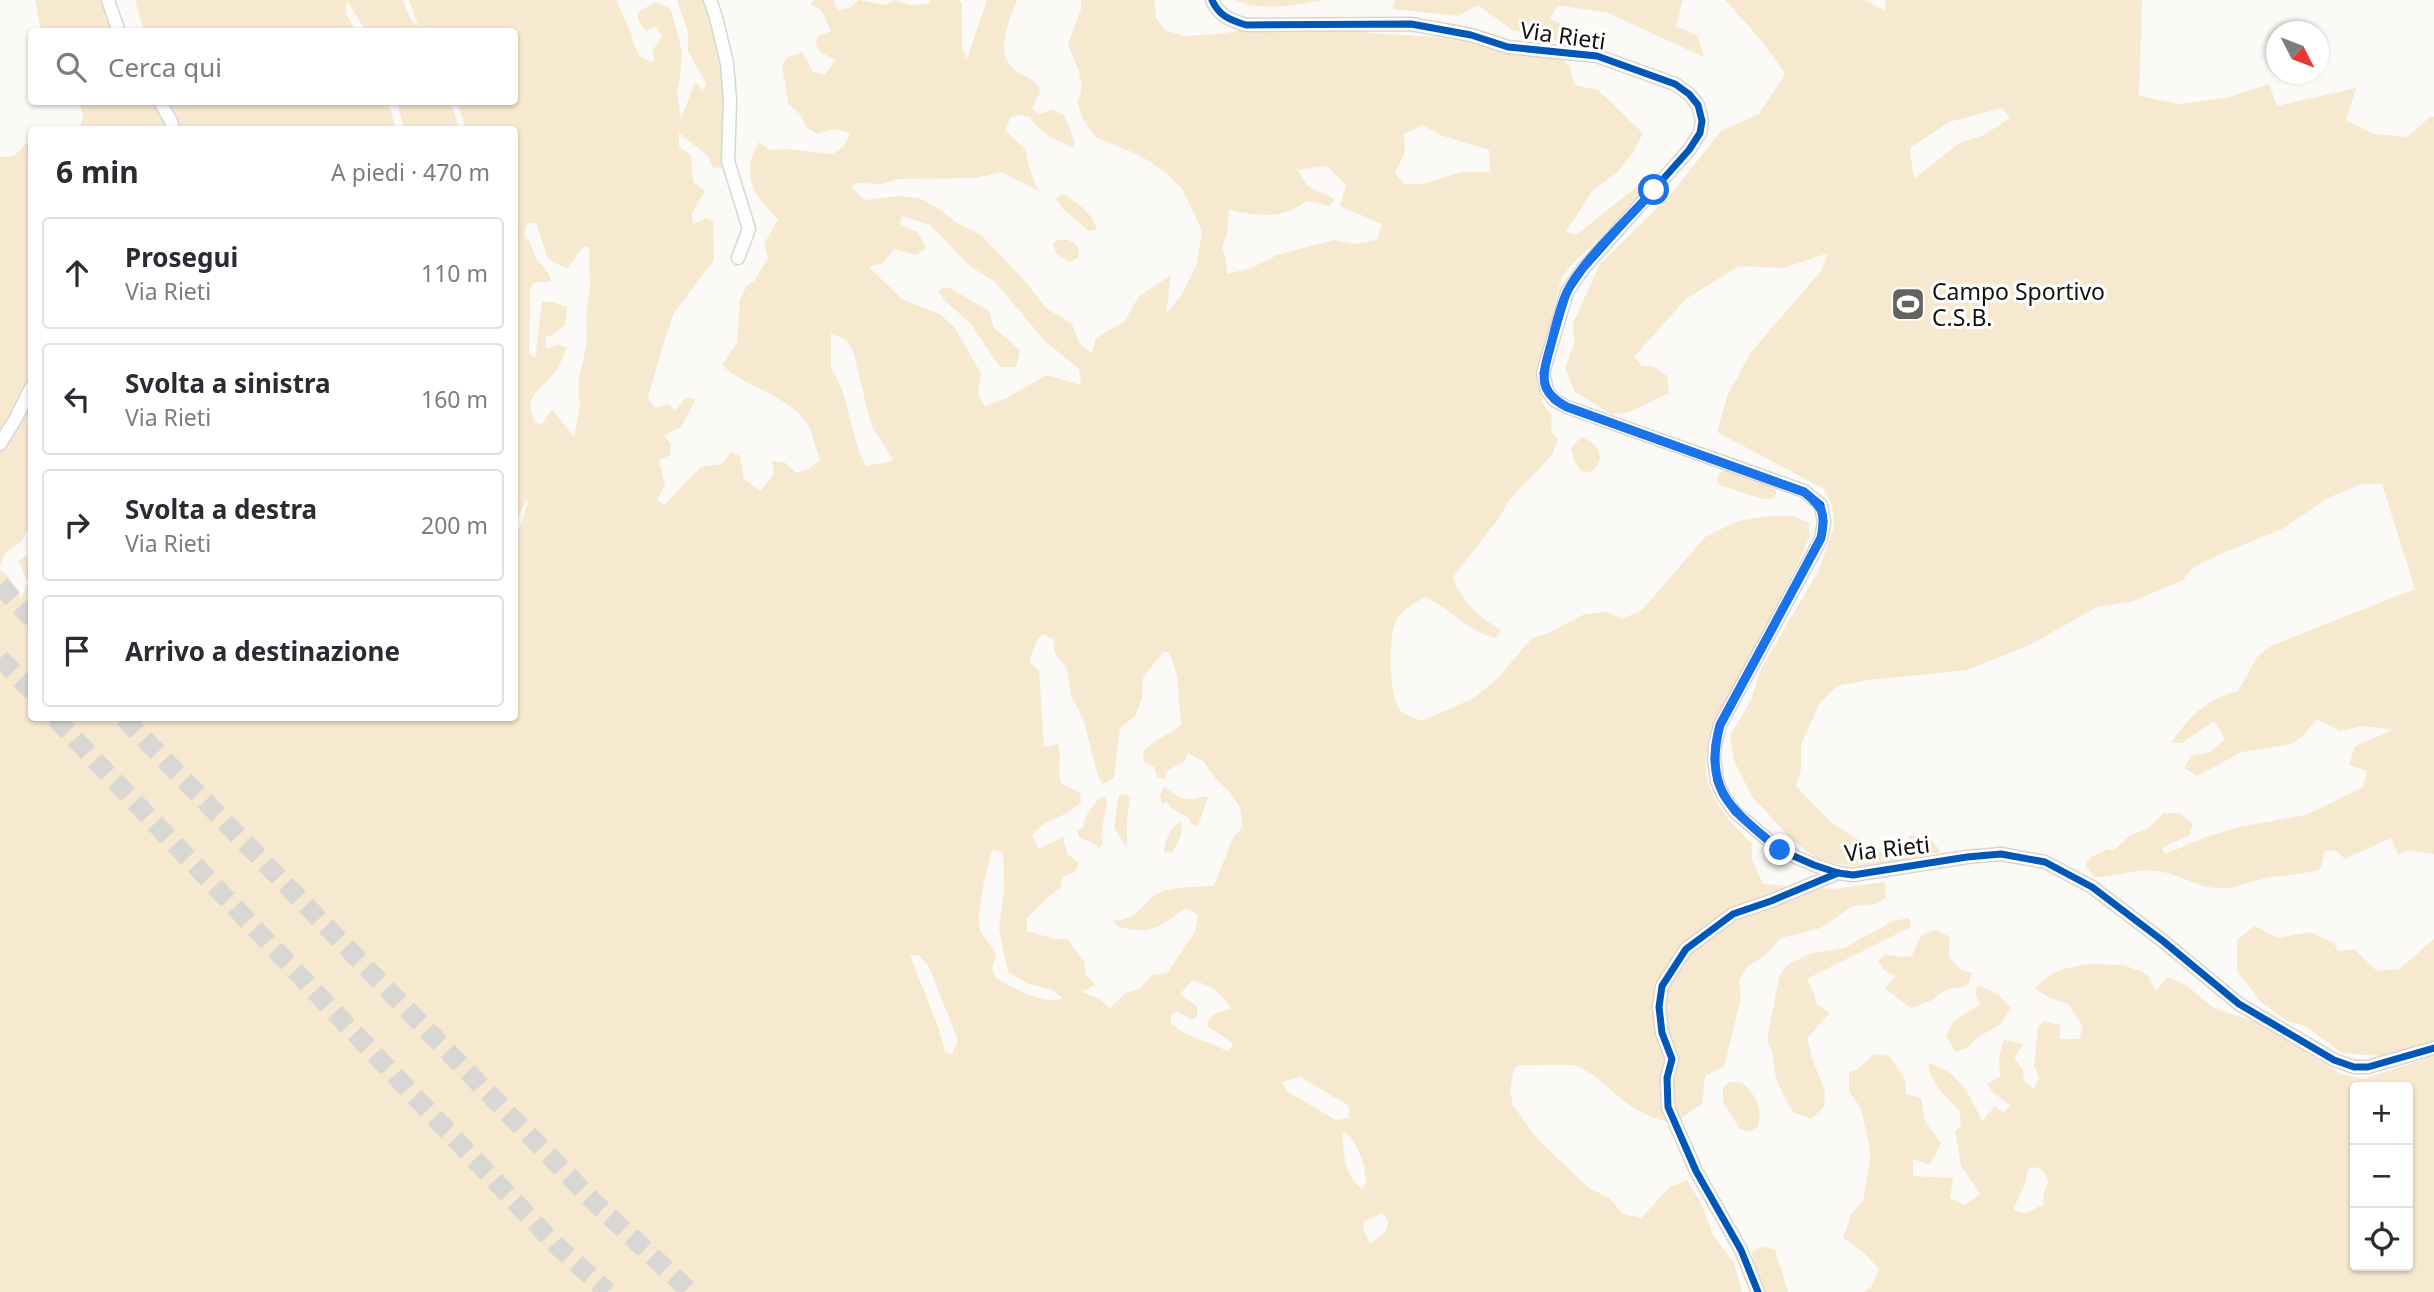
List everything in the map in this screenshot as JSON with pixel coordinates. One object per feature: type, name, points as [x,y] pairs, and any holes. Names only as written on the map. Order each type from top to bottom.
[{"type":"street","points":[[108,0],[118,28]]},
{"type":"street","points":[[710,0],[727,63],[730,100],[727,161],[749,229],[738,258]]},
{"type":"street","name":"Via Rieti","points":[[1212,0],[1219,13],[1246,25],[1411,24],[1471,36],[1508,47],[1597,56],[1675,83],[1698,105],[1702,121],[1700,133],[1689,150],[1583,269],[1567,292],[1543,373],[1547,390],[1554,400],[1567,407],[1804,492],[1821,505],[1824,523],[1821,538],[1720,725],[1714,759],[1717,781],[1735,812],[1780,850],[1838,873],[1873,873],[2001,854],[2045,862],[2092,887],[2239,1004],[2334,1060],[2354,1068],[2368,1067],[2434,1048]]},
{"type":"street","points":[[162,105],[173,126]]},
{"type":"street","points":[[0,444],[28,394]]},
{"type":"street","points":[[1758,1292],[1741,1250],[1696,1171],[1668,1107],[1667,1078],[1672,1059],[1662,1033],[1659,1007],[1662,986],[1686,949],[1733,914],[1838,873]]},
{"type":"shaded area","points":[[35,0],[103,0],[111,28],[40,28]]},
{"type":"shaded area","points":[[135,0],[403,0],[412,22],[418,26],[409,0],[616,0],[638,54],[655,62],[652,51],[662,37],[656,26],[646,31],[638,20],[638,12],[656,2],[671,9],[682,52],[677,93],[681,119],[695,82],[703,90],[706,83],[688,51],[688,32],[677,0],[710,0],[725,52],[736,78],[728,138],[731,150],[723,167],[713,168],[707,155],[679,133],[679,146],[691,156],[693,182],[705,191],[692,214],[693,224],[706,218],[713,221],[714,260],[674,313],[648,398],[654,408],[669,404],[675,411],[686,397],[696,399],[681,427],[664,436],[671,444],[670,455],[659,460],[665,485],[657,500],[664,505],[701,467],[722,464],[731,452],[740,456],[744,479],[760,491],[774,474],[772,461],[784,462],[796,473],[810,468],[820,459],[809,427],[798,413],[722,365],[737,342],[740,299],[747,285],[754,281],[768,258],[764,244],[778,220],[752,184],[750,165],[759,142],[770,150],[832,154],[844,146],[850,133],[834,129],[817,134],[806,127],[801,115],[788,104],[782,65],[788,57],[802,52],[813,72],[825,75],[835,60],[820,52],[815,43],[818,36],[831,31],[821,10],[811,5],[813,0],[833,0],[839,10],[849,8],[859,0],[886,5],[894,0],[909,5],[929,4],[930,0],[958,0],[962,3],[962,47],[967,59],[987,0],[1017,0],[1005,36],[1008,63],[1032,80],[1041,91],[1032,108],[1039,115],[1052,109],[1064,115],[1075,142],[1073,148],[1055,139],[1039,128],[1030,117],[1011,117],[1005,130],[1026,150],[1038,191],[1001,172],[976,178],[899,179],[880,184],[857,183],[851,187],[865,200],[898,196],[919,198],[982,236],[1025,281],[1045,307],[1072,324],[1079,343],[1092,353],[1096,338],[1124,322],[1139,296],[1171,275],[1166,314],[1182,294],[1197,263],[1202,232],[1182,189],[1168,174],[1139,155],[1095,137],[1083,119],[1077,102],[1081,80],[1068,44],[1081,9],[1081,0],[1154,0],[1156,18],[1165,30],[1184,36],[1242,30],[1352,28],[1369,33],[1436,37],[1487,46],[1555,53],[1569,65],[1575,85],[1598,90],[1643,133],[1634,151],[1617,173],[1592,191],[1566,232],[1576,235],[1639,185],[1650,183],[1571,265],[1561,279],[1542,356],[1535,371],[1544,406],[1552,415],[1551,432],[1558,440],[1552,455],[1510,499],[1499,518],[1453,577],[1456,586],[1472,608],[1501,630],[1496,638],[1487,636],[1425,597],[1405,610],[1396,621],[1392,640],[1392,682],[1397,706],[1406,715],[1422,721],[1474,698],[1496,680],[1532,638],[1585,614],[1607,612],[1622,619],[1642,610],[1706,536],[1738,521],[1767,516],[1793,516],[1809,523],[1810,536],[1793,574],[1714,723],[1708,743],[1707,776],[1718,804],[1752,844],[1752,859],[1763,884],[1833,889],[1885,882],[1886,898],[1875,904],[1853,906],[1821,928],[1781,938],[1764,956],[1747,967],[1739,980],[1741,998],[1724,1067],[1706,1075],[1703,1103],[1674,1123],[1637,1110],[1597,1078],[1577,1066],[1518,1065],[1514,1069],[1510,1091],[1513,1105],[1538,1140],[1588,1187],[1609,1198],[1623,1214],[1641,1218],[1670,1187],[1687,1180],[1701,1203],[1713,1235],[1734,1263],[1742,1292],[0,1292],[0,569],[9,577],[21,598],[28,582],[28,721],[518,721],[518,532],[528,503],[527,499],[518,517],[518,126],[465,126],[458,105],[518,105],[518,28],[364,28],[347,1],[346,14],[354,28],[143,28]],"holes":[[[1423,125],[1440,135],[1489,150],[1490,172],[1461,172],[1422,184],[1404,184],[1395,173],[1405,152],[1404,134]],[[1327,166],[1346,185],[1340,206],[1382,224],[1377,240],[1354,244],[1334,240],[1277,255],[1251,268],[1227,274],[1222,247],[1227,235],[1229,210],[1270,215],[1288,211],[1307,201],[1329,206],[1335,199],[1307,186],[1298,170]],[[902,216],[930,225],[971,267],[995,282],[1045,341],[1079,369],[1081,385],[1046,375],[1007,398],[985,406],[978,395],[981,374],[955,328],[941,315],[902,299],[869,267],[883,263],[894,249],[916,255],[926,248],[918,232],[900,224]],[[528,223],[536,223],[548,259],[567,269],[583,247],[589,247],[587,343],[578,382],[580,407],[574,437],[552,409],[542,424],[535,422],[531,412],[532,398],[557,369],[567,347],[558,345],[546,349],[546,336],[553,335],[565,325],[567,307],[542,302],[535,358],[529,353],[530,291],[533,283],[551,281],[524,234]],[[831,333],[846,340],[853,351],[871,425],[893,459],[889,462],[866,466],[860,455],[842,389],[831,367]],[[1043,634],[1053,639],[1055,653],[1067,669],[1071,695],[1084,721],[1098,776],[1103,784],[1114,778],[1120,728],[1136,715],[1142,698],[1143,678],[1163,652],[1169,652],[1177,675],[1181,725],[1147,748],[1143,752],[1144,762],[1154,767],[1157,777],[1164,780],[1167,771],[1184,762],[1188,753],[1204,762],[1240,808],[1243,827],[1233,837],[1214,886],[1182,887],[1164,891],[1131,916],[1113,921],[1117,926],[1145,930],[1160,925],[1184,909],[1189,909],[1198,916],[1195,932],[1167,973],[1152,975],[1139,989],[1125,993],[1110,1008],[1098,998],[1082,992],[1095,985],[1086,975],[1084,961],[1067,939],[1055,939],[1027,931],[1027,918],[1060,889],[1062,877],[1075,872],[1079,863],[1067,854],[1063,837],[1039,849],[1032,835],[1044,824],[1081,803],[1080,793],[1061,783],[1058,744],[1044,747],[1039,671],[1029,662],[1037,640]],[[992,850],[1003,852],[1004,893],[999,929],[1008,972],[1028,984],[1050,989],[1063,998],[1038,998],[996,978],[992,968],[996,955],[979,925],[980,904]],[[910,955],[919,955],[928,965],[958,1040],[952,1055],[945,1052],[940,1032]],[[1192,981],[1215,990],[1228,1004],[1231,1009],[1216,1013],[1207,1026],[1230,1041],[1233,1046],[1227,1051],[1191,1036],[1171,1024],[1171,1015],[1177,1011],[1192,1020],[1197,1016],[1197,1006],[1180,994]],[[1300,1077],[1349,1106],[1349,1118],[1336,1120],[1288,1092],[1282,1082]],[[1345,1132],[1354,1143],[1363,1162],[1366,1183],[1362,1189],[1356,1184],[1346,1165],[1342,1135]],[[1382,1213],[1389,1222],[1385,1232],[1370,1244],[1363,1228],[1364,1221]]]},
{"type":"shaded area","points":[[1235,0],[1324,0],[1268,7]]},
{"type":"shaded area","points":[[1395,0],[1683,0],[1676,26],[1698,36],[1704,57],[1608,13],[1558,5],[1550,19],[1580,32],[1610,33],[1599,44],[1554,40],[1512,30],[1478,5],[1458,16],[1393,9]]},
{"type":"shaded area","points":[[1725,0],[1865,0],[1885,11],[1886,0],[2142,0],[2139,96],[2180,104],[2229,97],[2269,84],[2277,106],[2356,88],[2346,120],[2374,134],[2407,137],[2431,116],[2434,117],[2434,854],[2408,850],[2398,855],[2391,838],[2345,859],[2335,850],[2325,851],[2320,870],[2222,888],[2207,887],[2157,871],[2094,877],[2085,865],[2091,857],[2108,849],[2113,851],[2131,835],[2147,829],[2164,813],[2180,813],[2193,824],[2189,835],[2162,848],[2165,854],[2239,827],[2306,815],[2363,787],[2367,771],[2349,765],[2355,746],[2393,730],[2363,726],[2340,731],[2317,719],[2302,737],[2291,744],[2242,752],[2197,776],[2184,768],[2191,756],[2210,752],[2225,739],[2214,721],[2182,743],[2171,743],[2200,710],[2217,698],[2238,691],[2257,657],[2273,645],[2415,589],[2382,484],[2361,484],[2328,498],[2282,529],[2192,568],[2183,580],[2134,601],[2097,607],[2030,645],[1967,670],[1837,686],[1820,703],[1801,744],[1801,769],[1796,786],[1832,823],[1878,852],[1905,848],[1910,835],[1931,839],[1941,852],[1865,868],[1820,861],[1791,839],[1751,795],[1734,761],[1730,736],[1751,700],[1761,669],[1819,570],[1834,527],[1832,505],[1824,489],[1717,432],[1728,394],[1751,352],[1820,272],[1829,253],[1783,268],[1739,266],[1686,299],[1634,357],[1642,366],[1653,366],[1667,376],[1669,393],[1627,413],[1611,414],[1575,392],[1565,368],[1574,344],[1573,323],[1600,264],[1670,195],[1721,131],[1759,114],[1785,74],[1762,41]],"holes":[[[2002,108],[2010,118],[1984,135],[1959,143],[1914,179],[1910,148],[1949,122]]]},
{"type":"shaded area","points":[[80,105],[389,105],[395,126],[80,126],[83,117]]},
{"type":"shaded area","points":[[398,105],[452,105],[458,126],[403,126]]},
{"type":"shaded area","points":[[28,142],[28,529],[21,542],[6,552],[0,566],[0,157],[14,156]]},
{"type":"shaded area","points":[[1062,193],[1087,213],[1097,229],[1089,231],[1062,208],[1056,199]]},
{"type":"shaded area","points":[[1064,239],[1074,242],[1079,250],[1078,258],[1069,262],[1057,254],[1053,245],[1055,241]]},
{"type":"shaded area","points":[[950,288],[989,311],[994,328],[1020,350],[1016,367],[1000,367],[971,324],[943,299],[938,291]]},
{"type":"shaded area","points":[[1581,437],[1592,443],[1599,452],[1599,461],[1591,472],[1581,471],[1574,461],[1571,448]]},
{"type":"shaded area","points":[[1727,469],[1768,485],[1776,492],[1775,498],[1762,499],[1717,484],[1718,475]]},
{"type":"shaded area","points":[[28,555],[28,582],[18,561]]},
{"type":"shaded area","points":[[1164,787],[1183,798],[1208,797],[1198,826],[1191,824],[1189,818],[1170,807],[1167,802],[1162,804],[1160,796]]},
{"type":"shaded area","points":[[1126,794],[1130,797],[1127,848],[1114,828],[1119,795]]},
{"type":"shaded area","points":[[1106,797],[1103,844],[1099,848],[1079,838],[1078,831],[1083,828],[1086,816],[1099,798]]},
{"type":"shaded area","points":[[1181,821],[1179,841],[1172,852],[1164,853],[1169,834]]},
{"type":"shaded area","points":[[1909,918],[1911,926],[1903,931],[1807,979],[1816,1003],[1830,1013],[1807,1038],[1825,1091],[1824,1107],[1811,1119],[1793,1112],[1777,1080],[1772,1051],[1767,1041],[1779,977],[1786,966],[1809,954],[1844,948],[1893,921]]},
{"type":"shaded area","points":[[2255,926],[2278,938],[2310,932],[2334,943],[2338,951],[2354,949],[2377,971],[2399,969],[2434,939],[2434,1041],[2378,1056],[2342,1053],[2306,1026],[2287,1021],[2261,1002],[2237,971],[2237,940]]},
{"type":"shaded area","points":[[1937,930],[1949,937],[1949,957],[1961,970],[1972,973],[1967,986],[1947,989],[1930,1001],[1911,1008],[1885,989],[1895,976],[1883,970],[1878,961],[1885,954],[1912,956],[1923,935]]},
{"type":"shaded area","points":[[2089,964],[2124,965],[2147,974],[2156,991],[2167,977],[2186,985],[2214,1008],[2258,1023],[2341,1074],[2363,1079],[2434,1056],[2434,1292],[1864,1292],[1872,1286],[1879,1269],[1865,1254],[1843,1238],[1852,1213],[1863,1201],[1870,1159],[1861,1109],[1849,1091],[1849,1072],[1855,1071],[1874,1054],[1889,1056],[1905,1079],[1906,1094],[1921,1098],[1925,1121],[1941,1143],[1930,1165],[1913,1159],[1913,1176],[1953,1178],[1950,1198],[1965,1205],[1980,1194],[1961,1166],[1955,1131],[1961,1125],[1959,1110],[1935,1083],[1928,1063],[1948,1072],[1962,1085],[1982,1121],[1995,1106],[2003,1113],[2010,1105],[1993,1093],[1987,1083],[2000,1077],[1999,1056],[2004,1040],[2023,1044],[2014,1059],[2023,1069],[2024,1081],[2034,1089],[2039,1078],[2034,1066],[2038,1027],[2044,1021],[2060,1025],[2060,1039],[2079,1039],[2083,1027],[2068,1004],[2035,989],[2053,974],[2066,968]],"holes":[[[2037,1167],[2049,1181],[2044,1192],[2043,1205],[2025,1213],[2013,1210],[2028,1169]]]},
{"type":"shaded area","points":[[1978,985],[1998,994],[2011,1008],[2000,1025],[1978,1037],[1967,1048],[1955,1052],[1946,1035],[1954,1021],[1980,1004],[1975,992]]},
{"type":"shaded area","points":[[1730,1082],[1741,1082],[1757,1101],[1758,1126],[1750,1132],[1740,1129],[1723,1102],[1723,1088]]},
{"type":"shaded area","points":[[1760,1247],[1775,1249],[1788,1292],[1753,1292],[1752,1252]]},
{"type":"tunnel","points":[[0,585],[28,615]]},
{"type":"tunnel","points":[[0,658],[28,688]]},
{"type":"tunnel","points":[[58,721],[556,1245],[608,1292]]},
{"type":"tunnel","points":[[127,721],[595,1203],[691,1292]]},
{"type":"cycle path","points":[[1212,0],[1226,17],[1246,25],[1411,24],[1471,35],[1508,47],[1597,56],[1675,84],[1698,105],[1702,121],[1700,133],[1689,150],[1583,269],[1567,292],[1543,373],[1547,390],[1554,400],[1567,407],[1804,491],[1821,505],[1824,522],[1821,539],[1720,725],[1714,759],[1717,781],[1735,812],[1780,850],[1838,873],[1853,875],[2001,854],[2045,862],[2092,887],[2239,1004],[2334,1060],[2354,1067],[2368,1067],[2434,1048]]},
{"type":"cycle path","points":[[1758,1292],[1741,1250],[1696,1171],[1668,1107],[1667,1078],[1672,1059],[1662,1033],[1659,1007],[1662,986],[1686,949],[1733,914],[1838,873]]},
{"type":"place","name":"Campo Sportivo C.S.B.","points":[[1908,304]]},
{"type":"route","points":[[1654,190],[1583,269],[1567,292],[1543,373],[1547,390],[1554,400],[1567,407],[1804,492],[1821,505],[1824,523],[1821,538],[1720,725],[1715,745],[1717,781],[1723,795],[1735,812],[1780,850]]}]
